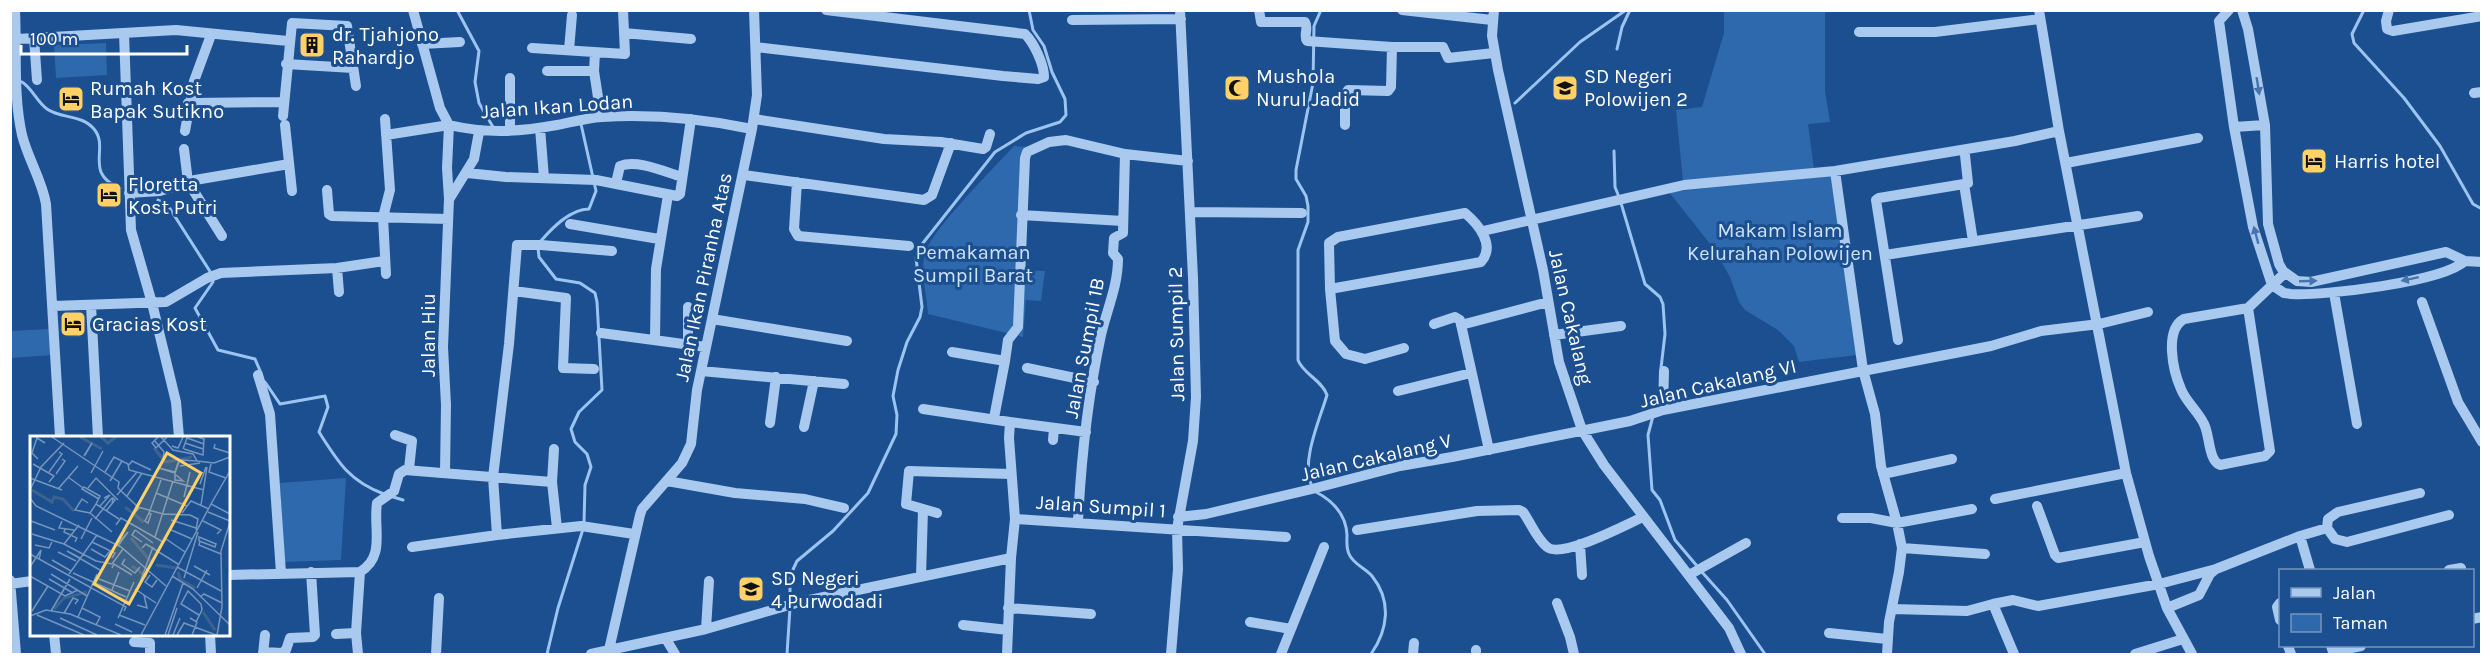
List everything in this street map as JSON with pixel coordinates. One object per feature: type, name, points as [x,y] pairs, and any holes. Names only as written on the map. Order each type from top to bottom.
[{"type":"street","points":[[15,10],[22,135],[44,195],[60,436]]},
{"type":"street","points":[[386,135],[449,125],[440,108],[413,10]]},
{"type":"street","points":[[532,48],[625,54],[623,10]]},
{"type":"street","name":"Jalan Ikan Piranha Atas","points":[[608,653],[634,534],[642,509],[682,463],[691,444],[697,390],[753,124],[757,95],[754,10]]},
{"type":"street","points":[[756,47],[1003,76],[1038,79],[1044,77],[1038,57],[1025,34],[826,10]]},
{"type":"street","points":[[1259,10],[1261,22],[1305,22],[1306,40],[1315,42],[1392,47],[1443,47],[1445,56],[1448,58],[1494,53]]},
{"type":"street","points":[[1402,10],[1493,15]]},
{"type":"street","points":[[2229,10],[2220,21],[2234,127],[2253,227],[2272,285],[2284,293],[2291,294],[2334,293],[2447,272],[2465,261]]},
{"type":"street","points":[[2242,10],[2248,29],[2265,125],[2268,224],[2279,264],[2285,273],[2296,281],[2311,282],[2446,252],[2465,261],[2481,262]]},
{"type":"street","points":[[2389,10],[2386,27],[2393,32],[2481,16]]},
{"type":"street","points":[[1072,20],[1181,14]]},
{"type":"street","name":"Jalan Sumpil 2","points":[[1171,654],[1178,569],[1176,530],[1193,441],[1196,398],[1181,14]]},
{"type":"street","points":[[569,50],[572,15]]},
{"type":"street","name":"Jalan Cakalang","points":[[1493,15],[1494,53],[1560,362],[1582,430],[1604,465],[1643,517],[1696,571],[1729,628],[1741,654]]},
{"type":"street","points":[[1859,32],[1935,32],[2039,15],[2059,131],[2099,324],[2126,473],[2145,542],[2167,608],[2192,654]]},
{"type":"street","points":[[292,191],[284,102],[288,41],[292,23],[346,25],[356,86]]},
{"type":"street","points":[[17,39],[184,31],[288,41]]},
{"type":"street","points":[[124,33],[131,230],[152,303],[176,402],[179,436]]},
{"type":"street","points":[[624,33],[691,39]]},
{"type":"street","points":[[185,130],[188,103],[211,35]]},
{"type":"street","points":[[34,38],[37,80]]},
{"type":"street","points":[[422,44],[460,42]]},
{"type":"street","points":[[1345,125],[1345,96],[1348,90],[1388,91],[1391,87],[1392,47]]},
{"type":"street","points":[[595,53],[594,71],[601,117]]},
{"type":"street","points":[[286,64],[353,68]]},
{"type":"street","points":[[548,71],[594,71]]},
{"type":"street","points":[[510,78],[510,128]]},
{"type":"street","points":[[188,103],[284,102]]},
{"type":"street","name":"Jalan Ikan Lodan","points":[[449,125],[479,132],[510,128],[540,128],[601,117],[691,119],[884,139],[951,143],[983,149],[986,147],[990,134]]},
{"type":"street","points":[[386,119],[390,190],[389,202],[383,218],[386,274]]},
{"type":"street","points":[[466,173],[593,179],[677,196],[680,194],[691,119]]},
{"type":"street","name":"Jalan Hiu","points":[[445,472],[446,396],[443,347],[449,199],[447,168],[449,125]]},
{"type":"street","points":[[2234,127],[2265,125]]},
{"type":"street","points":[[540,128],[544,178]]},
{"type":"street","points":[[1483,231],[1684,185],[1835,171],[2059,131]]},
{"type":"street","points":[[449,199],[474,159],[479,132]]},
{"type":"street","points":[[2066,163],[2198,138]]},
{"type":"street","points":[[994,418],[1008,340],[1018,327],[1021,215],[1025,158],[1028,152],[1049,142],[1066,140],[1125,154],[1188,161]]},
{"type":"street","points":[[744,175],[929,199],[951,143]]},
{"type":"street","points":[[184,149],[188,182],[222,236]]},
{"type":"street","name":"Jalan Sumpil 1B","points":[[1078,522],[1086,432],[1094,382],[1102,333],[1118,274],[1118,259],[1113,253],[1114,240],[1123,234],[1125,154]]},
{"type":"street","points":[[1898,340],[1876,204],[1878,198],[1968,183],[1965,155]]},
{"type":"street","points":[[129,193],[160,190],[188,182],[289,164]]},
{"type":"street","points":[[616,183],[620,166],[624,165],[637,165],[682,177]]},
{"type":"street","points":[[1835,171],[1863,370],[1875,414],[1883,474],[1902,548],[1887,639],[1887,654]]},
{"type":"street","points":[[797,182],[794,231],[798,236],[909,246]]},
{"type":"street","points":[[1964,184],[1973,241]]},
{"type":"street","points":[[327,190],[327,207],[330,215],[448,219]]},
{"type":"street","points":[[655,339],[659,239],[668,195]]},
{"type":"street","points":[[1190,212],[1302,213]]},
{"type":"street","points":[[1330,289],[1481,262],[1487,250],[1483,231],[1465,213],[1338,237],[1332,239],[1328,247],[1330,289],[1335,341],[1346,354],[1365,359],[1404,348]]},
{"type":"street","points":[[1021,215],[1123,221]]},
{"type":"street","points":[[1885,255],[2138,216]]},
{"type":"street","points":[[570,224],[659,239]]},
{"type":"street","points":[[497,535],[493,477],[517,247],[518,245],[536,245],[612,251]]},
{"type":"street","points":[[53,306],[166,302],[212,276],[338,268],[384,261]]},
{"type":"street","points":[[338,268],[339,292]]},
{"type":"street","points":[[2248,308],[2270,451],[2265,456],[2220,465],[2214,460],[2205,425],[2181,388],[2172,335],[2176,324],[2184,319],[2248,308],[2285,273]]},
{"type":"street","points":[[514,291],[566,298],[563,368],[594,369]]},
{"type":"street","points":[[2334,293],[2357,424]]},
{"type":"street","points":[[1461,325],[1548,302]]},
{"type":"street","points":[[2422,302],[2458,402],[2481,442]]},
{"type":"street","points":[[91,305],[98,436]]},
{"type":"street","points":[[688,307],[688,344]]},
{"type":"street","name":"Jalan Cakalang VI","points":[[1582,430],[1630,422],[1658,412],[1991,346],[2042,331],[2099,324],[2148,312]]},
{"type":"street","points":[[1434,324],[1456,317],[1460,320],[1490,450]]},
{"type":"street","points":[[712,319],[847,341]]},
{"type":"street","points":[[1554,334],[1621,326]]},
{"type":"street","points":[[601,333],[706,347]]},
{"type":"street","points":[[952,352],[1005,361]]},
{"type":"street","points":[[1027,368],[1094,382]]},
{"type":"street","points":[[701,371],[844,384]]},
{"type":"street","points":[[1658,412],[1664,371]]},
{"type":"street","points":[[1398,391],[1471,373]]},
{"type":"street","points":[[258,375],[270,414],[281,573]]},
{"type":"street","points":[[770,423],[776,377]]},
{"type":"street","points":[[804,427],[814,381]]},
{"type":"street","points":[[923,409],[1086,432]]},
{"type":"street","points":[[1010,423],[1015,519]]},
{"type":"street","points":[[1053,440],[1054,428]]},
{"type":"street","name":"Jalan Cakalang V","points":[[1178,517],[1206,514],[1400,465],[1490,450],[1582,430]]},
{"type":"street","points":[[395,435],[412,441],[409,469]]},
{"type":"street","points":[[554,448],[552,482],[557,528]]},
{"type":"street","points":[[1883,474],[1952,459]]},
{"type":"street","points":[[230,575],[360,572],[369,566],[376,555],[376,506],[386,497],[399,474],[409,469],[552,482]]},
{"type":"street","points":[[937,513],[906,504],[909,471],[1011,474]]},
{"type":"street","points":[[1995,499],[2126,473]]},
{"type":"street","points":[[667,481],[735,493],[806,499],[844,507]]},
{"type":"street","points":[[2420,493],[2338,512],[2328,519],[2327,528],[2335,539],[2347,542],[2449,515]]},
{"type":"street","points":[[2037,506],[2057,557],[2083,555],[2145,542]]},
{"type":"street","points":[[1842,518],[1871,518],[1897,523],[1972,508]]},
{"type":"street","points":[[921,576],[923,510]]},
{"type":"street","points":[[1357,530],[1477,511],[1519,510],[1523,512],[1549,548],[1557,550],[1580,544],[1643,517]]},
{"type":"street","name":"Jalan Sumpil 1","points":[[1007,654],[1015,519],[1286,537]]},
{"type":"street","points":[[412,547],[584,526],[634,534]]},
{"type":"street","points":[[1892,609],[1967,611],[2013,600],[2038,606],[2159,584],[2216,569],[2300,536],[2327,528]]},
{"type":"street","points":[[2300,536],[2310,569]]},
{"type":"street","points":[[1696,571],[1746,543]]},
{"type":"street","points":[[1580,544],[1582,575]]},
{"type":"street","points":[[1281,654],[1324,547]]},
{"type":"street","points":[[1902,548],[1985,554]]},
{"type":"street","points":[[591,654],[608,653],[666,639],[800,602],[1011,558]]},
{"type":"street","points":[[2455,569],[2461,568]]},
{"type":"street","points":[[2167,608],[2199,595],[2210,574],[2216,569]]},
{"type":"street","points":[[265,635],[263,653],[282,653],[286,650],[290,638],[315,635],[312,572]]},
{"type":"street","points":[[358,654],[356,633],[360,572]]},
{"type":"street","points":[[15,654],[11,582],[30,581]]},
{"type":"street","points":[[706,629],[710,581]]},
{"type":"street","points":[[436,654],[439,598]]},
{"type":"street","points":[[1557,603],[1574,654]]},
{"type":"street","points":[[1993,604],[2014,654]]},
{"type":"street","points":[[1008,608],[1091,614]]},
{"type":"street","points":[[1250,622],[1291,629]]},
{"type":"street","points":[[963,625],[1008,630]]},
{"type":"street","points":[[336,633],[356,633]]},
{"type":"street","points":[[1829,633],[1887,639]]},
{"type":"street","points":[[54,635],[56,654]]},
{"type":"street","points":[[210,635],[211,654]]},
{"type":"street","points":[[666,639],[675,654]]},
{"type":"street","points":[[2135,654],[2183,639]]},
{"type":"street","points":[[134,642],[150,643],[150,654]]},
{"type":"street","points":[[2330,652],[2352,647]]},
{"type":"green space","points":[[1724,11],[1825,11],[1825,91],[1830,122],[1808,124],[1814,169],[1683,181],[1676,110],[1702,107],[1724,33]]},
{"type":"green space","points":[[106,43],[107,75],[56,78],[54,45]]},
{"type":"green space","name":"Pemakaman Sumpil Barat","points":[[1014,146],[1029,147],[1021,270],[1045,271],[1041,301],[1026,300],[1023,337],[928,314],[923,276],[925,254],[939,230],[964,199]]},
{"type":"green space","name":"Makam Islam Kelurahan Polowijen","points":[[1833,175],[1857,355],[1799,362],[1794,346],[1778,330],[1745,310],[1714,249],[1669,192]]},
{"type":"green space","points":[[49,329],[52,355],[11,358],[11,331]]},
{"type":"green space","points":[[346,478],[341,560],[284,562],[280,483]]},
{"type":"waterway","points":[[457,10],[479,51],[475,82],[479,103],[493,127]]},
{"type":"waterway","points":[[790,601],[790,576],[797,561],[833,531],[868,493],[896,434],[897,415],[893,396],[898,370],[922,307],[916,258],[919,248],[995,152],[1026,133],[1060,122],[1066,115],[1065,99],[1052,72],[1044,46],[1033,30],[1029,10]]},
{"type":"waterway","points":[[1312,486],[1308,465],[1316,428],[1327,395],[1298,360],[1298,250],[1308,222],[1308,206],[1306,196],[1296,179],[1296,170],[1313,83],[1314,26],[1321,10]]},
{"type":"waterway","points":[[1515,103],[1580,42],[1626,10]]},
{"type":"waterway","points":[[1617,49],[1622,27],[1630,10]]},
{"type":"waterway","points":[[2364,10],[2352,34],[2354,43],[2404,98],[2440,146],[2473,204],[2482,209]]},
{"type":"waterway","points":[[10,82],[22,82],[47,109],[89,124],[98,136],[100,168],[103,175],[109,182],[120,188]]},
{"type":"waterway","points":[[540,242],[568,216],[589,209],[596,191],[581,124]]},
{"type":"waterway","points":[[1614,151],[1615,187],[1619,197]]},
{"type":"waterway","points":[[158,200],[167,204],[211,273],[213,282],[195,308],[218,350],[255,359],[261,373]]},
{"type":"waterway","points":[[1621,203],[1645,284],[1660,297],[1663,304],[1665,334],[1661,368]]},
{"type":"waterway","points":[[538,248],[539,257],[556,279],[580,283],[595,293],[597,302],[602,390],[579,412],[571,429],[575,442],[587,454],[591,467],[585,485],[584,523]]},
{"type":"waterway","points":[[265,382],[280,404],[325,396],[328,407],[319,432],[332,453],[353,477],[384,494]]},
{"type":"waterway","points":[[1655,410],[1659,390]]},
{"type":"waterway","points":[[1653,416],[1648,435],[1652,490],[1660,500],[1675,540],[1697,566]]},
{"type":"waterway","points":[[1316,492],[1338,509],[1346,528],[1349,554],[1353,561],[1372,576],[1383,595],[1384,625],[1371,654]]},
{"type":"waterway","points":[[390,496],[403,500]]},
{"type":"waterway","points":[[547,654],[558,608],[583,529]]},
{"type":"waterway","points":[[1701,571],[1727,600],[1765,654]]},
{"type":"waterway","points":[[787,654],[790,608]]},
{"type":"place","name":"dr. Tjahjono Rahardjo","points":[[312,45]]},
{"type":"place","name":"Mushola Nurul Jadid","points":[[1237,88]]},
{"type":"place","name":"SD Negeri Polowijen 2","points":[[1565,88]]},
{"type":"place","name":"Rumah Kost Bapak Sutikno","points":[[71,99]]},
{"type":"place","name":"Harris hotel","points":[[2314,161]]},
{"type":"place","name":"Floretta Kost Putri","points":[[109,195]]},
{"type":"place","name":"Gracias Kost","points":[[73,324]]},
{"type":"place","name":"SD Negeri 4 Purwodadi","points":[[751,589]]}]
